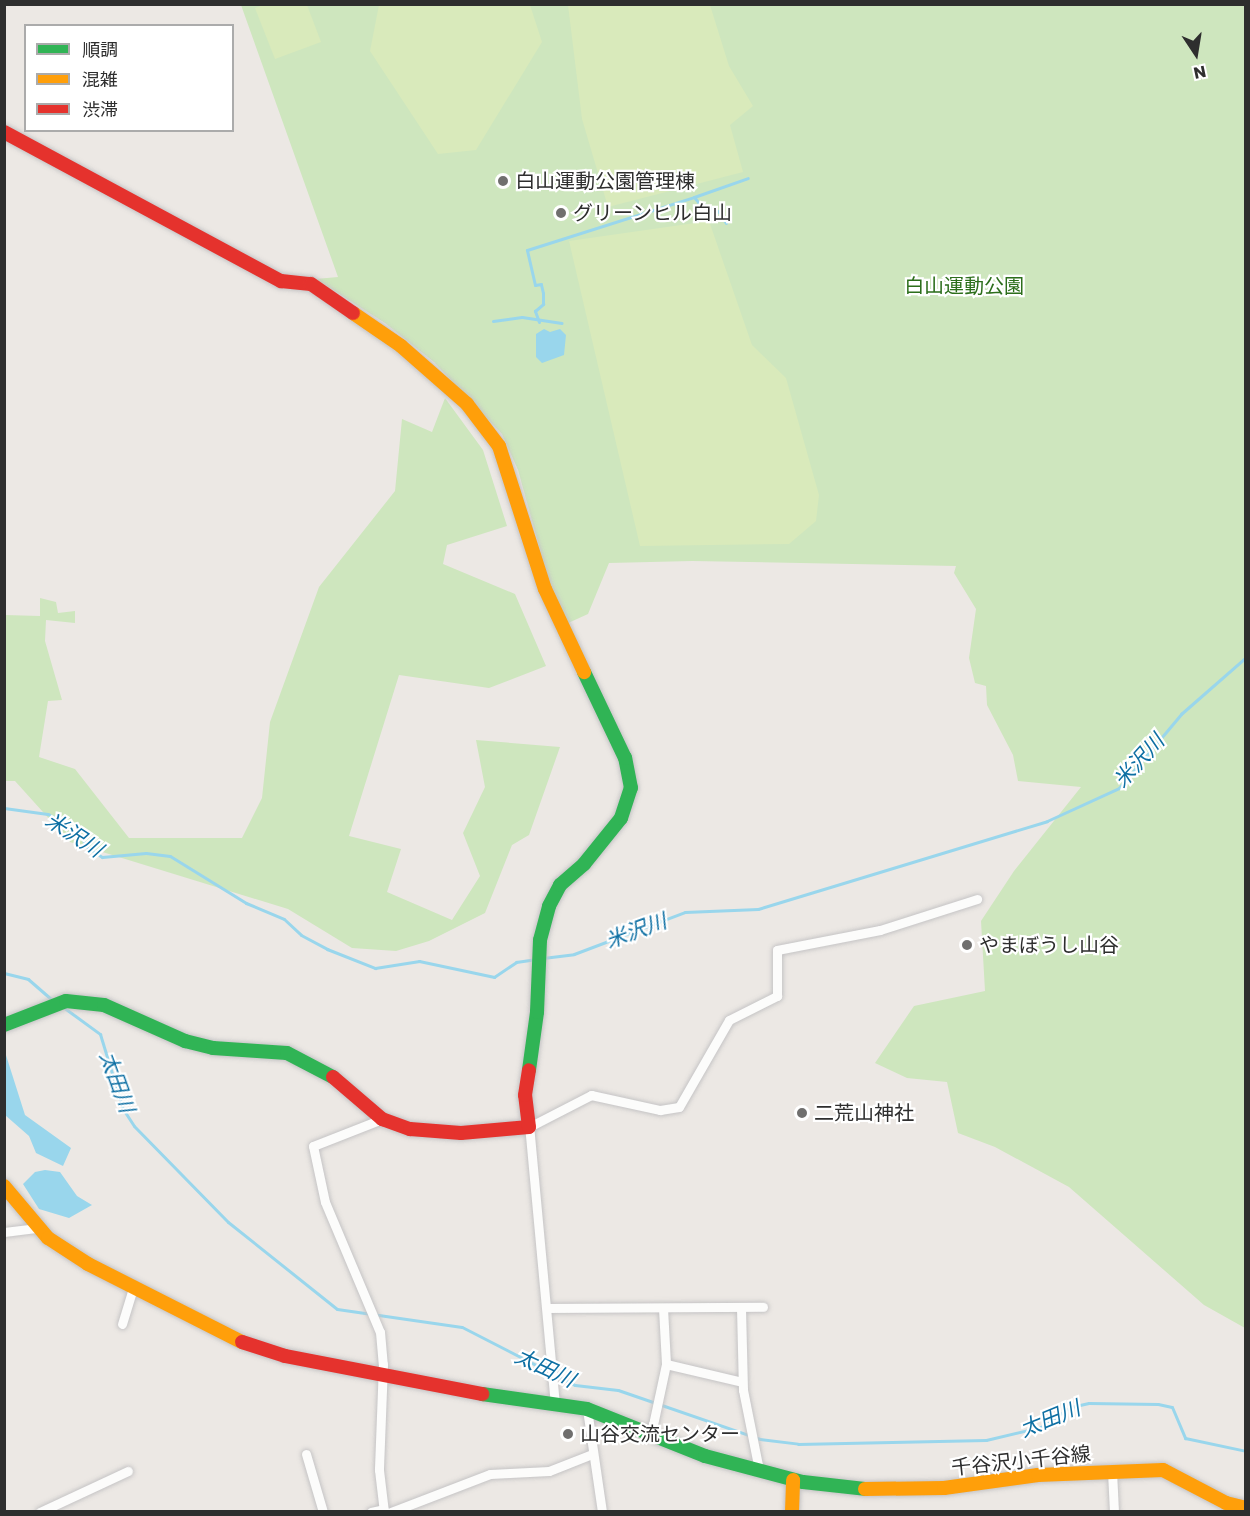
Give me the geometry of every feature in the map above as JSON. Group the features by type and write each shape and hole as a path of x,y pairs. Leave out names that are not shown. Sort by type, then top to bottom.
{"street":[{"path":"4,132 281,281 311,284 401,346 467,404 499,446 545,589 626,758 631,788 621,818 584,864 560,885 549,906 540,940 537,1012 525,1095 548,1308 555,1405"},
{"path":"4,1025 66,1001 104,1005 184,1041 213,1048 287,1053 333,1077 382,1119 410,1129 461,1133 529,1127 591,1095 660,1110 680,1107 729,1020 777,996 777,950 880,930 977,899"},
{"path":"382,1119 313,1146 325,1202 380,1332 383,1364 380,1374 379,1470 386,1511"},
{"name":"千谷沢小千谷線","path":"4,1186 38,1228 88,1264 236,1340 285,1356 587,1409 705,1456 793,1480 866,1489 944,1488 1005,1478 1163,1470 1226,1503 1245,1508"},
{"path":"4,1232 38,1228"},
{"path":"122,1324 133,1287"},
{"path":"548,1308 763,1307"},
{"path":"651,1434 666,1364 663,1308"},
{"path":"741,1308 742,1382 759,1470"},
{"path":"666,1364 742,1382"},
{"path":"587,1409 602,1512"},
{"path":"306,1454 323,1512"},
{"path":"371,1512 386,1511 490,1474 549,1471 592,1454"},
{"path":"40,1512 128,1471"},
{"path":"1112,1471 1114,1512"},
{"path":"792,1512 793,1480"}],"green space":[{"name":"白山運動公園","path":"241,5 1245,5 1245,1328 1204,1305 1069,1187 995,1147 958,1133 947,1082 907,1078 875,1063 914,1006 985,991 981,921 1014,871 1081,787 1018,781 1013,755 987,705 986,686 975,683 969,658 976,609 954,573 956,566 692,561 609,563 588,614 566,624 551,589 518,470 502,434 434,362 385,323 316,279 338,277"},
{"path":"263,5 307,5 321,42 275,59 255,8"},
{"path":"379,5 530,5 542,42 476,150 438,154 370,51"},
{"path":"568,5 710,5 729,66 753,106 730,125 743,172 608,207 582,119"},
{"path":"709,221 752,345 786,378 819,495 816,521 789,544 640,546 569,241"},
{"path":"445,398 483,450 507,526 447,545 443,564 515,594 546,666 489,688 399,675 349,836 401,849 387,892 452,920 480,876 463,833 485,787 476,740 560,747 529,835 512,845 485,913 429,941 396,951 352,948 288,909 70,842 15,781 5,781 5,615 40,616 40,598 56,602 58,613 75,611 75,623 46,620 45,641 62,700 48,701 39,757 75,769 129,838 242,838 262,798 270,722 319,587 395,491 402,419 432,432"}],"water":[{"path":"544,329 550,332 560,329 566,335 564,355 542,363 536,357 536,334"},
{"path":"5,1052 25,1115 71,1148 63,1166 36,1153 29,1136 5,1115"},
{"path":"45,1170 60,1172 77,1196 92,1205 69,1218 39,1209 23,1184 35,1172"}],"waterway":[{"path":"694,197 748,178"},
{"path":"539,322 535,311 543,304 543,293 541,284 535,285 527,250 694,197 698,202 719,212 726,223"},
{"path":"493,321 522,317 562,323"},
{"name":"米沢川","path":"543,958 574,954 685,912 758,909 1047,821 1119,788 1181,714 1246,657"},
{"name":"米沢川","path":"4,808 48,814 78,832 87,847 102,857 146,853 170,856 246,903 284,919 301,935 327,949 375,968 419,961 494,977 516,962 537,959"},
{"name":"太田川","path":"4,973 28,979 52,1000"},
{"name":"太田川","path":"63,1007 100,1034 123,1109 134,1126 228,1222 337,1309 462,1327 575,1385 618,1390 760,1439 798,1444 986,1440 1041,1427 1071,1407 1089,1403 1158,1404 1172,1407 1185,1438 1246,1451"}],"traffic: fast":[{"path":"529,1070 537,1012 540,940 549,906 560,885 584,864 621,818 631,788 625,758 584,672"},
{"path":"4,1025 66,1001 104,1005 185,1041 213,1048 287,1053 333,1077"},
{"path":"482,1394 587,1409 705,1456 803,1482 865,1489"}],"traffic: slow":[{"path":"353,313 401,346 467,404 499,446 545,589 584,672"},
{"path":"4,1186 48,1238 88,1264 242,1342"},
{"path":"865,1489 944,1488 1038,1475 1163,1470 1226,1503 1246,1508"},
{"path":"792,1512 793,1480"}],"traffic: jam":[{"path":"4,132 281,281 311,284 353,313"},
{"path":"333,1077 382,1119 410,1129 461,1133 529,1127 525,1095 529,1070"},
{"path":"242,1342 285,1356 482,1394"}],"place":[{"name":"白山運動公園管理棟","path":"503,181"},
{"name":"グリーンヒル白山","path":"561,213"},
{"name":"やまぼうし山谷","path":"967,945"},
{"name":"二荒山神社","path":"802,1113"},
{"name":"山谷交流センター","path":"568,1434"}]}
